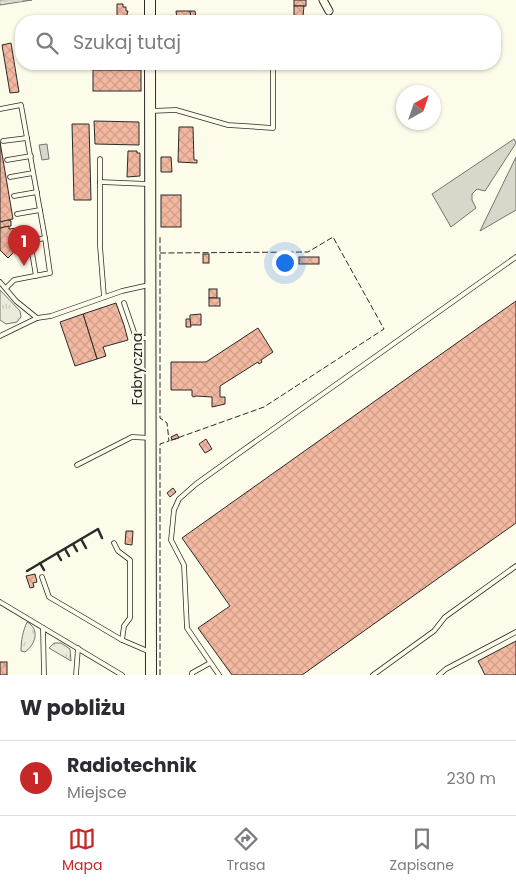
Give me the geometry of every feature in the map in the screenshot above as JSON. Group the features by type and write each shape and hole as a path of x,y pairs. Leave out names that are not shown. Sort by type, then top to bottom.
{"main road":[{"path":"150,0 150,15"},
{"name":"Fabryczna","path":"150,70 150,675"}],"street":[{"path":"323,0 329,11"}],"lane":[{"path":"150,111 176,110 228,125 273,128 272,70"},
{"path":"0,109 22,105 50,273 14,280 6,288"},
{"path":"3,142 27,138"},
{"path":"7,160 31,156"},
{"path":"100,159 100,246 104,297"},
{"path":"10,178 34,173"},
{"path":"100,182 151,184"},
{"path":"14,196 37,192"},
{"path":"17,214 40,210"},
{"path":"36,276 30,241 45,238"},
{"path":"219,675 187,628 184,565 171,540 174,510 179,499 204,478 516,257"},
{"path":"0,282 16,301 37,318"},
{"path":"1,334 37,318 51,316 104,297 151,284"},
{"path":"124,303 136,338 151,338"},
{"path":"77,465 132,437 150,438"},
{"path":"114,543 118,551 130,560 130,618 124,626 122,640"},
{"path":"372,675 434,631 445,618 516,566"},
{"path":"42,577 49,597 122,640 151,653"},
{"path":"0,602 122,675"},
{"path":"44,628 44,675"},
{"path":"439,675 446,669 516,632"},
{"path":"76,675 78,648"},
{"path":"192,675 192,673 210,663"}],"green space":[{"path":"0,0 32,0 0,5"},
{"path":"0,290 20,311 21,317 17,322 6,324 0,320"},
{"path":"27,622 34,629 35,637 32,645 25,652 21,651 21,647 22,636"},
{"path":"54,643 61,643 70,649 71,661 49,648"}],"shaded area":[{"path":"514,139 516,143 485,191 477,189 472,194 472,200 476,208 451,227 432,194"},
{"path":"47,144 49,159 42,160 39,145"},
{"path":"516,157 516,210 480,231"}],"building":[{"path":"294,0 306,0 306,6 294,6"},
{"path":"117,4 123,4 123,7 126,7 126,11 128,11 127,15 117,15"},
{"path":"294,6 304,6 303,15 294,15"},
{"path":"176,11 190,11 191,15 176,15"},
{"path":"190,11 195,11 196,15 191,15"},
{"path":"11,43 19,92 10,93 2,45"},
{"path":"93,70 141,70 141,91 93,91"},
{"path":"94,121 139,122 139,145 95,144"},
{"path":"72,124 89,124 91,200 74,200"},
{"path":"179,127 193,127 194,160 197,160 197,163 178,162"},
{"path":"0,142 13,219 0,222"},
{"path":"128,151 140,153 140,176 127,177"},
{"path":"161,157 171,157 172,172 161,172"},
{"path":"161,195 181,195 181,227 161,227"},
{"path":"11,221 11,226 0,228 0,222"},
{"path":"9,226 9,229 18,228 28,238 24,243 21,240 12,245 16,250 8,258 0,250 0,228"},
{"path":"203,254 209,254 209,263 203,263"},
{"path":"299,257 319,257 319,264 299,264"},
{"path":"209,289 217,289 217,298 209,298"},
{"path":"209,298 220,298 220,306 209,306"},
{"path":"516,301 516,523 302,675 232,675 198,628 230,606 182,538"},
{"path":"116,303 128,340 103,347 106,356 97,359 83,314"},
{"path":"83,314 97,359 75,366 60,322"},
{"path":"201,314 201,325 190,325 190,315"},
{"path":"186,319 190,319 191,327 186,327"},
{"path":"258,328 273,352 261,360 262,362 259,364 258,362 220,386 220,397 225,397 225,404 212,407 212,397 194,397 192,396 192,390 171,390 171,362 206,362"},
{"path":"177,434 179,438 172,440 171,437"},
{"path":"206,439 212,449 205,453 199,444"},
{"path":"173,488 176,492 170,497 167,493"},
{"path":"126,531 133,531 132,545 125,544"},
{"path":"35,574 37,582 33,583 34,587 30,588 26,576"},
{"path":"516,641 516,675 485,675 478,661"},
{"path":"0,662 7,662 7,675 0,675"}],"waterway":[{"path":"0,2 22,0"}],"fence":[{"path":"160,237 160,418 167,423 169,441 160,444 160,675"},
{"path":"160,253 308,252 333,237 384,329 264,407 169,441"}],"wall":[{"path":"27,571 98,529 102,538"},
{"path":"81,539 86,548"},
{"path":"73,544 77,551"},
{"path":"65,549 69,556"},
{"path":"57,553 61,560"},
{"path":"40,563 44,570"}],"place":[{"name":"Radiotechnik","path":"24,266"}]}
